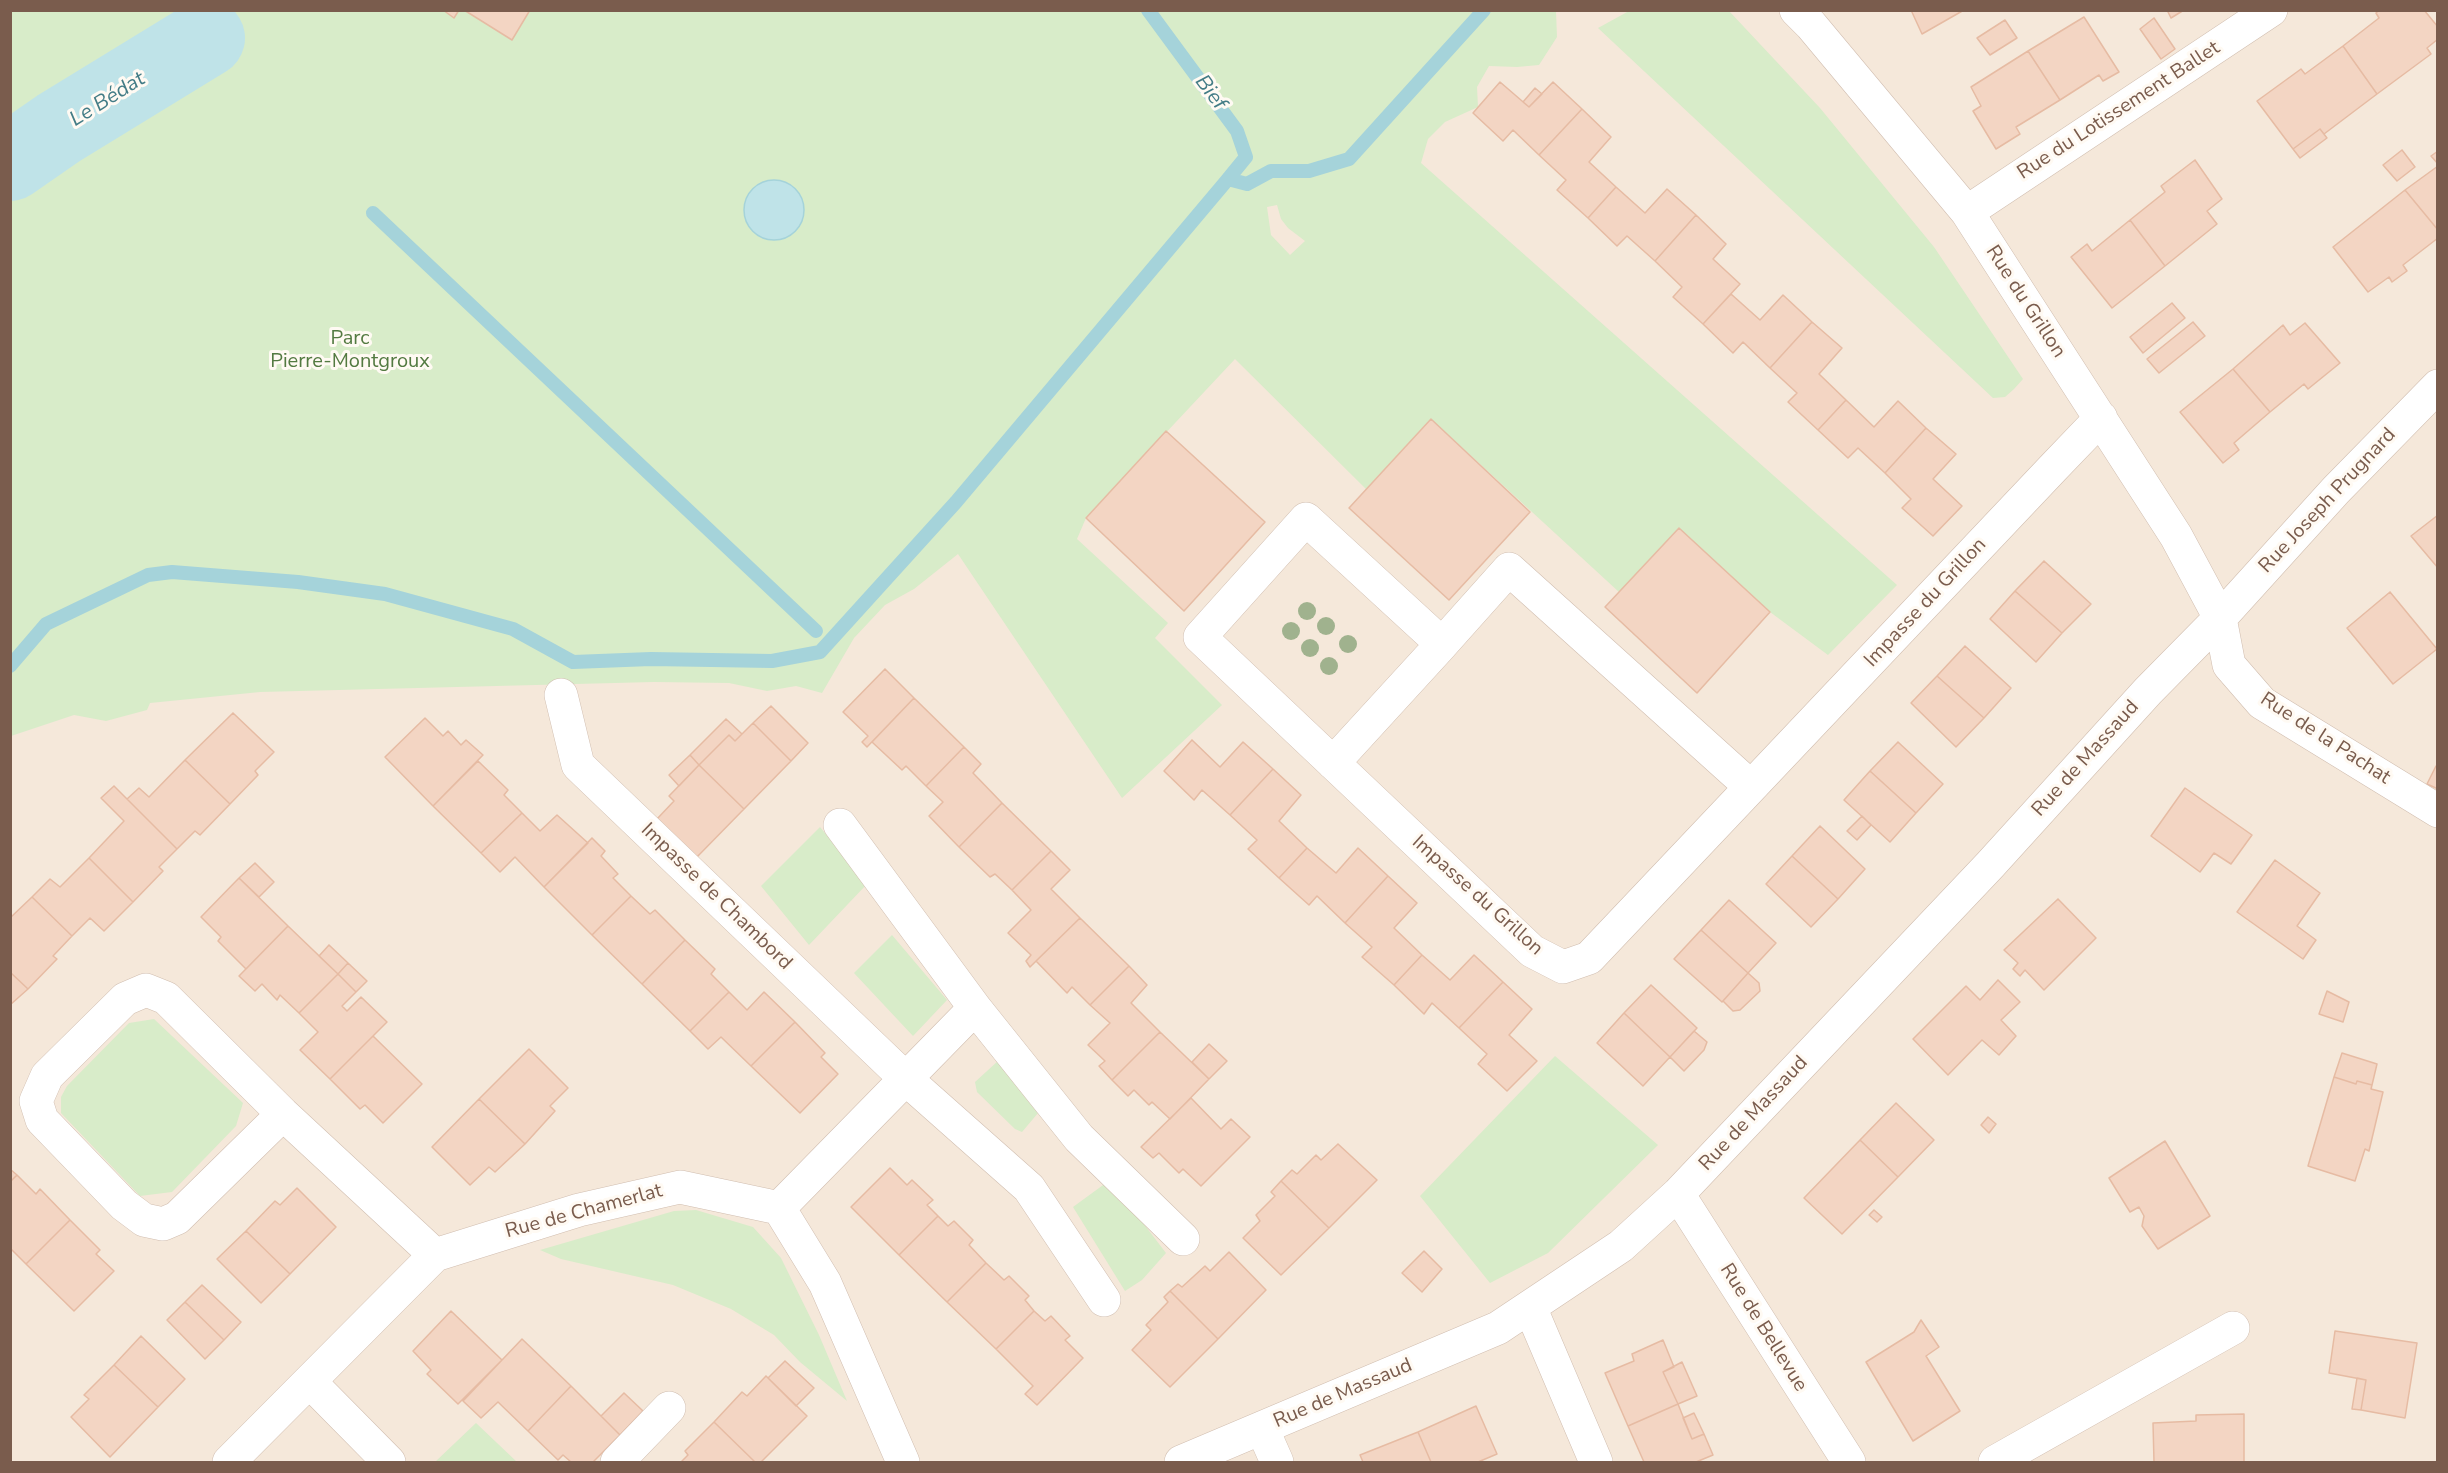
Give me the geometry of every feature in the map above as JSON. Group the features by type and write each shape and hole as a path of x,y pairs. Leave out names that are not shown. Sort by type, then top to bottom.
{"street":[{"name":"Rue du Grillon","path":"1796,10 1811,25 1966,212 2176,536 2220,618"},
{"name":"Rue du Lotissement Ballet","path":"1966,212 2271,10"},
{"name":"Rue Joseph Prugnard","path":"2220,618 2336,490 2438,386"},
{"name":"Impasse du Grillon","path":"1442,644 1306,519 1200,637 1532,951 1563,967 1589,958 2101,418"},
{"path":"1333,763 1509,569 1751,787"},
{"name":"Rue de la Pachat","path":"2220,618 2229,665 2262,703 2438,811"},
{"name":"Rue de Massaud","path":"1181,1462 1498,1328 1621,1246 1678,1194 1990,865 2148,691 2220,618"},
{"name":"Impasse de Chambord","path":"561,695 578,765 906,1079 1029,1188 1104,1300"},
{"path":"840,825 975,1008 1079,1137 1183,1239"},
{"path":"283,1114 177,1218 163,1224 144,1220 124,1205 42,1120 36,1101 47,1076 125,999 146,990 166,998 283,1114 435,1255"},
{"path":"903,1462 825,1283 780,1208 975,1008"},
{"name":"Rue de Chamerlat","path":"229,1462 435,1255 579,1210 680,1187 780,1208"},
{"name":"Rue de Bellevue","path":"1678,1194 1849,1462"},
{"path":"1530,1307 1596,1462"},
{"path":"1995,1462 2233,1328"},
{"path":"310,1382 389,1462"},
{"path":"617,1462 669,1408"},
{"path":"1262,1428 1277,1462"}],"shaded area":[{"path":"11,11 2437,11 2437,1462 11,1462"}],"green space":[{"name":"Parc Pierre-Montgroux","path":"10,11 1556,11 1557,37 1539,65 1489,66 1477,87 1478,107 1445,122 1428,139 1421,163 1897,585 1828,655 1770,612 1679,528 1619,592 1431,419 1366,489 1235,359 1086,518 1077,539 1168,623 1155,638 1222,705 1122,798 958,554 914,589 885,605 854,638 822,693 796,686 767,691 729,683 654,682 260,692 150,703 147,710 106,721 74,715 11,736","holes":["1277,205 1281,219 1288,228 1305,241 1290,255 1271,235 1267,207"]},
{"path":"1629,11 1729,11 1820,108 1934,247 2023,379 2014,389 2005,397 1993,398 1598,28"},
{"path":"820,827 867,884 809,945 761,886"},
{"path":"892,935 947,1000 913,1036 854,973"},
{"path":"154,1019 243,1103 236,1126 172,1192 140,1196 61,1113 61,1097 67,1086 129,1023"},
{"path":"1555,1056 1658,1145 1548,1253 1490,1283 1420,1196"},
{"path":"998,1061 1038,1113 1022,1132 1015,1129 977,1092 975,1082"},
{"path":"1110,1180 1166,1253 1142,1280 1125,1291 1073,1207"},
{"path":"696,1210 753,1227 781,1258 819,1335 847,1401 800,1362 774,1335 731,1309 673,1285 561,1259 540,1250 674,1211"},
{"path":"476,1423 517,1462 435,1462"}],"water":[{"path":"774,180 791,185 799,193 804,210 799,227 791,235 774,240 757,235 749,227 744,210 749,193 757,185"}],"building":[{"path":"443,10 459,10 454,18"},
{"path":"464,10 530,10 512,40"},
{"path":"1911,10 1964,10 1922,34"},
{"path":"2167,10 2184,10 2171,18"},
{"path":"2379,10 2424,10 2438,27 2438,39 2427,48 2431,54 2377,94 2343,46 2379,18 2376,13"},
{"path":"2084,17 2119,72 2103,81 2099,75 2060,100 2028,51"},
{"path":"2154,18 2175,49 2161,59 2140,29"},
{"path":"2005,20 2017,38 1990,55 1977,38"},
{"path":"2343,46 2377,94 2324,134 2320,129 2293,149 2257,101 2301,69 2305,74"},
{"path":"2028,51 2060,100 2016,127 2020,134 1996,149 1973,111 1981,106 1971,87"},
{"path":"1500,82 1529,107 1553,82 1582,109 1539,155 1513,130 1503,141 1473,113"},
{"path":"1535,88 1542,94 1529,107 1523,102"},
{"path":"1582,109 1611,137 1589,162 1616,187 1588,218 1557,190 1566,180 1539,155"},
{"path":"2320,129 2327,138 2300,158 2293,149"},
{"path":"2402,150 2415,167 2397,181 2383,165"},
{"path":"2438,151 2438,164 2431,156"},
{"path":"2195,160 2222,199 2207,211 2217,224 2165,266 2130,220 2165,192 2161,186"},
{"path":"2438,166 2438,230 2405,190"},
{"path":"1616,187 1645,213 1667,189 1696,215 1655,261 1627,236 1617,246 1588,218"},
{"path":"2405,190 2438,230 2438,238 2403,265 2407,271 2392,282 2389,277 2368,292 2333,247"},
{"path":"1696,215 1726,244 1713,259 1740,284 1703,324 1673,297 1682,287 1655,261"},
{"path":"2130,220 2165,266 2112,308 2071,257 2087,244 2092,251"},
{"path":"1731,294 1760,320 1783,295 1812,322 1770,368 1743,342 1733,353 1703,324"},
{"path":"2172,303 2185,318 2143,353 2130,337"},
{"path":"1812,322 1842,348 1819,374 1846,400 1818,430 1788,402 1797,393 1770,368"},
{"path":"2193,322 2205,336 2159,373 2147,359"},
{"path":"2305,323 2340,363 2308,389 2304,384 2270,412 2233,369 2283,325 2290,335"},
{"path":"2233,369 2270,412 2234,443 2239,450 2223,463 2180,412"},
{"path":"1846,400 1874,427 1898,401 1926,428 1885,473 1858,448 1848,458 1818,430"},
{"path":"1431,419 1530,512 1449,600 1349,508"},
{"path":"1926,428 1956,454 1933,479 1962,506 1933,536 1902,508 1911,499 1885,473"},
{"path":"1166,431 1265,522 1184,611 1086,518"},
{"path":"2438,515 2438,568 2411,536"},
{"path":"1679,528 1770,612 1697,693 1605,607"},
{"path":"2044,561 2091,604 2062,633 2015,591"},
{"path":"2015,591 2062,633 2036,662 1990,619"},
{"path":"2390,592 2437,649 2393,684 2347,628"},
{"path":"1965,646 2011,688 1984,718 1937,676"},
{"path":"885,669 914,698 867,747 862,742 868,736 843,712"},
{"path":"1937,676 1984,718 1956,747 1911,703"},
{"path":"914,698 964,747 926,786 906,766 902,770 872,742"},
{"path":"771,706 808,743 791,761 753,723"},
{"path":"233,713 274,752 255,771 258,775 230,804 185,760"},
{"path":"425,718 443,736 448,731 461,745 466,740 483,755 433,806 385,757"},
{"path":"726,719 742,734 735,741 729,735 699,765 690,755"},
{"path":"753,723 791,761 744,809 699,765 729,735 735,741"},
{"path":"1192,740 1220,767 1243,742 1273,769 1230,815 1202,790 1194,800 1164,771"},
{"path":"1898,742 1943,784 1916,813 1870,771"},
{"path":"964,747 981,764 973,773 1002,803 959,847 929,816 943,802 926,786"},
{"path":"690,755 699,765 679,786 669,775"},
{"path":"185,760 230,804 200,835 195,831 177,849 127,799 139,788 149,797"},
{"path":"478,761 508,790 504,795 522,813 481,853 433,806"},
{"path":"699,765 744,809 695,859 656,820 674,801 669,796"},
{"path":"2436,766 2438,767 2438,789 2427,784"},
{"path":"1273,769 1301,795 1279,821 1307,848 1279,878 1248,849 1257,840 1230,815"},
{"path":"1870,771 1916,813 1890,842 1844,800"},
{"path":"114,786 177,849 159,867 163,871 133,902 89,858 124,821 101,798"},
{"path":"2185,788 2252,835 2231,864 2214,853 2200,872 2151,836"},
{"path":"1002,803 1051,851 1012,890 995,874 990,877 959,847"},
{"path":"522,813 540,831 557,815 588,843 544,887 515,857 500,872 481,853"},
{"path":"1862,816 1871,825 1857,840 1847,831"},
{"path":"1820,826 1865,869 1838,899 1792,856"},
{"path":"592,838 605,851 601,856 618,874 613,878 631,896 592,935 544,887"},
{"path":"1307,848 1336,873 1358,848 1388,876 1345,923 1317,896 1309,905 1279,878"},
{"path":"1051,851 1070,870 1051,889 1080,918 1030,967 1026,961 1031,955 1008,933 1031,910 1012,890"},
{"path":"1792,856 1838,899 1811,927 1766,884"},
{"path":"89,858 133,902 104,931 90,918 72,936 32,897 50,879 60,887"},
{"path":"2275,860 2320,893 2297,926 2316,940 2303,959 2237,912"},
{"path":"255,863 274,882 259,897 239,878"},
{"path":"1388,876 1417,903 1394,928 1422,955 1394,985 1362,957 1372,947 1345,923"},
{"path":"239,878 288,926 246,969 218,941 221,937 201,917"},
{"path":"631,896 650,914 655,910 685,940 642,984 592,935"},
{"path":"32,897 72,936 53,956 57,959 28,989 10,972 10,918"},
{"path":"2058,899 2096,938 2044,990 2025,970 2020,976 2013,969 2018,963 2004,950"},
{"path":"1729,900 1776,943 1748,973 1701,930"},
{"path":"1080,918 1129,966 1090,1005 1072,987 1067,993 1036,961"},
{"path":"288,926 338,974 299,1013 280,995 277,1000 262,984 255,991 239,976"},
{"path":"1701,930 1748,973 1722,1002 1674,959"},
{"path":"685,940 715,969 711,974 729,992 690,1031 642,984"},
{"path":"329,945 348,963 338,974 319,956"},
{"path":"1422,955 1450,980 1474,955 1503,982 1459,1028 1432,1003 1424,1014 1394,985"},
{"path":"348,963 367,981 356,992 338,974"},
{"path":"1129,966 1147,985 1131,1003 1160,1032 1112,1080 1099,1066 1105,1061 1088,1045 1110,1023 1090,1005"},
{"path":"10,972 28,989 10,1005"},
{"path":"1748,973 1759,983 1760,991 1740,1010 1733,1011 1723,1001"},
{"path":"338,974 356,992 342,1006 347,1011 361,997 387,1022 330,1079 300,1050 318,1032 299,1013"},
{"path":"1998,980 2020,1002 2001,1020 2016,1036 1999,1055 1982,1040 1948,1075 1913,1039 1966,986 1980,1000"},
{"path":"1503,982 1532,1009 1509,1035 1537,1061 1507,1091 1478,1064 1487,1054 1459,1028"},
{"path":"1651,985 1697,1028 1670,1057 1624,1013"},
{"path":"2327,991 2349,1002 2343,1022 2319,1014"},
{"path":"729,992 747,1010 764,992 795,1022 751,1066 721,1037 708,1049 690,1031"},
{"path":"1624,1013 1670,1057 1643,1086 1597,1043"},
{"path":"795,1022 825,1053 821,1057 838,1074 800,1113 751,1066"},
{"path":"1694,1031 1707,1042 1704,1050 1684,1071 1670,1057"},
{"path":"1160,1032 1209,1079 1170,1119 1152,1102 1149,1105 1134,1090 1128,1096 1112,1080"},
{"path":"373,1036 422,1084 383,1123 365,1105 360,1109 330,1079"},
{"path":"1209,1044 1227,1061 1209,1079 1192,1062"},
{"path":"529,1049 568,1088 550,1106 555,1111 525,1144 479,1099"},
{"path":"2342,1053 2377,1064 2372,1085 2357,1081 2356,1084 2334,1077"},
{"path":"2334,1077 2356,1084 2357,1081 2372,1085 2371,1089 2383,1092 2369,1151 2365,1149 2355,1181 2308,1166"},
{"path":"1191,1098 1221,1129 1231,1119 1250,1137 1201,1186 1183,1169 1179,1173 1159,1153 1153,1158 1141,1147"},
{"path":"479,1099 525,1144 495,1172 489,1167 470,1185 432,1147"},
{"path":"1896,1103 1934,1140 1898,1177 1860,1140"},
{"path":"1988,1117 1996,1124 1989,1133 1981,1125"},
{"path":"1860,1140 1898,1177 1842,1234 1804,1198"},
{"path":"2165,1141 2210,1216 2158,1249 2142,1226 2144,1216 2139,1207 2130,1212 2109,1178"},
{"path":"1338,1144 1377,1180 1329,1228 1281,1181 1292,1170 1297,1174 1316,1155 1321,1160"},
{"path":"890,1168 907,1185 912,1180 933,1200 927,1205 938,1216 899,1255 851,1207"},
{"path":"10,1169 17,1175 10,1182"},
{"path":"17,1175 36,1194 40,1189 70,1220 26,1264 10,1248 10,1182"},
{"path":"1281,1181 1329,1228 1281,1275 1243,1238 1260,1221 1256,1215 1275,1196 1271,1192"},
{"path":"297,1188 336,1227 290,1274 246,1231 275,1201 280,1205"},
{"path":"1874,1210 1882,1217 1877,1222 1869,1215"},
{"path":"938,1216 948,1226 954,1221 973,1240 969,1245 986,1263 947,1302 899,1255"},
{"path":"70,1220 100,1250 96,1254 114,1271 74,1311 26,1264"},
{"path":"246,1231 290,1274 261,1303 217,1259"},
{"path":"1424,1251 1442,1269 1422,1292 1402,1273"},
{"path":"1229,1252 1266,1290 1218,1339 1170,1291 1178,1284 1182,1287 1205,1266 1210,1271"},
{"path":"986,1263 1004,1280 1009,1276 1029,1296 1025,1300 1034,1311 996,1349 947,1302"},
{"path":"202,1285 241,1322 224,1340 185,1302"},
{"path":"1170,1291 1218,1339 1170,1387 1132,1350 1151,1330 1146,1325 1168,1302 1164,1297"},
{"path":"185,1302 224,1340 205,1359 167,1320"},
{"path":"451,1311 502,1360 458,1404 427,1374 431,1370 413,1351"},
{"path":"1034,1311 1045,1321 1051,1316 1070,1336 1065,1340 1083,1358 1037,1405 1025,1394 1033,1386 996,1349"},
{"path":"1921,1320 1939,1347 1926,1356 1960,1411 1913,1441 1866,1362 1914,1332"},
{"path":"2335,1331 2417,1343 2405,1418 2361,1410 2366,1380 2329,1373"},
{"path":"141,1336 185,1379 158,1407 114,1365"},
{"path":"522,1339 571,1386 528,1431 498,1402 481,1418 463,1401"},
{"path":"1663,1340 1674,1367 1663,1372 1678,1404 1628,1426 1605,1373 1634,1361 1632,1354"},
{"path":"785,1361 814,1388 796,1406 768,1378"},
{"path":"1682,1362 1697,1396 1678,1404 1663,1372"},
{"path":"114,1365 158,1407 110,1457 71,1417 89,1399 84,1395"},
{"path":"766,1376 807,1416 761,1462 755,1462 714,1422 742,1392 747,1396"},
{"path":"2357,1378 2366,1380 2361,1410 2352,1409"},
{"path":"571,1386 620,1435 593,1462 571,1462 563,1455 558,1460 528,1431"},
{"path":"624,1393 643,1411 620,1435 601,1416"},
{"path":"1678,1404 1692,1439 1704,1434 1713,1455 1696,1462 1644,1462 1628,1426"},
{"path":"1476,1406 1497,1454 1478,1462 1431,1462 1418,1432"},
{"path":"1694,1413 1704,1434 1692,1439 1683,1418"},
{"path":"2244,1414 2244,1462 2154,1462 2153,1423 2196,1421 2196,1415"},
{"path":"714,1422 755,1462 681,1462 688,1455 685,1451"},
{"path":"1418,1432 1431,1462 1363,1462 1360,1455"}],"waterway":[{"name":"Bief","path":"1148,10 1237,131 1246,157 1228,179"},
{"path":"10,666 46,624 148,575 172,572 298,582 385,594 513,629 573,662 651,659 772,661 820,652 956,502 1228,179 1247,184 1271,171 1309,171 1349,159 1484,10"},
{"name":"Le Bédat","path":"10,162 59,128 206,38"},
{"path":"373,213 816,631"}]}
